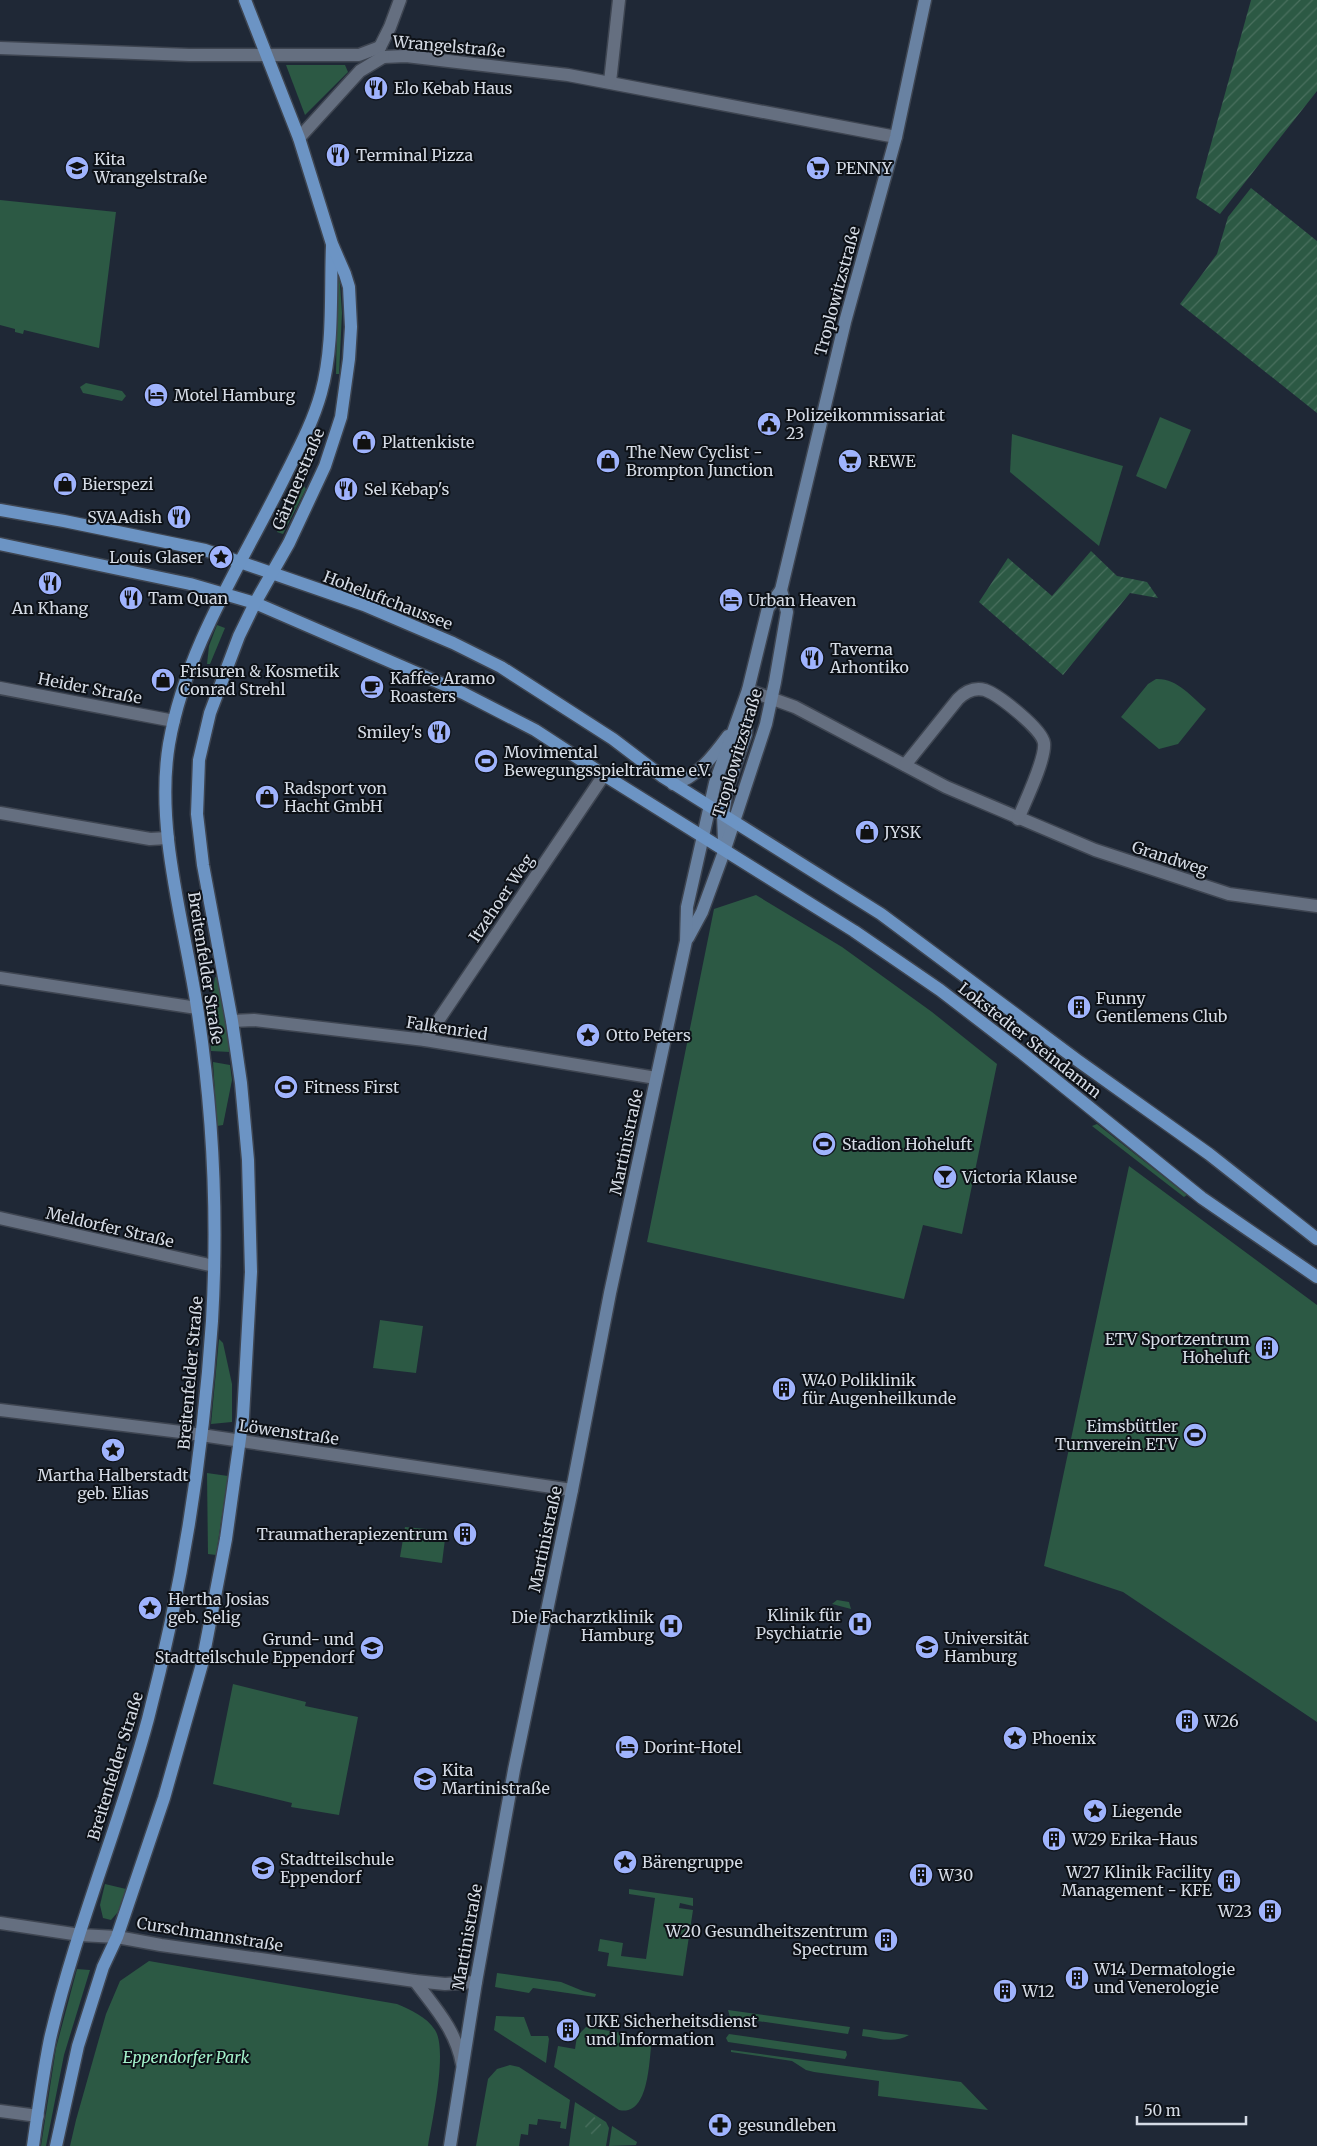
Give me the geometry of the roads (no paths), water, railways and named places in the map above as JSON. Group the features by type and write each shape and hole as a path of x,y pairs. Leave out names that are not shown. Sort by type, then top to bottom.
{"main road":[{"name":"Gärtnerstraße","path":"245,0 299,138 332,244 349,287 351,327 346,393 334,442 325,466 289,543 254,603"},
{"name":"Gärtnerstraße","path":"223,594 303,440 320,394 328,357 332,244"},
{"name":"Hoheluftchaussee","path":"0,510 64,521 204,550 364,604 453,643 501,667 612,739 673,784 728,818"},
{"path":"0,544 190,584 254,603 463,693 535,730 708,839"},
{"name":"Breitenfelder Straße","path":"33,2146 50,2040 80,1935 134,1767 172,1623 190,1529 211,1325 214,1266 212,1158 197,1008 168,838 165,812 166,768 174,721 195,657 223,594"},
{"name":"Breitenfelder Straße","path":"56,2146 78,2046 103,1967 117,1937 164,1798 202,1664 226,1539 240,1442 251,1272 248,1160 241,1083 232,1021 196,814 197,780 202,744 210,713 239,636 254,603"},
{"name":"Lokstedter Steindamm","path":"728,818 882,914 1070,1054 1209,1154 1317,1239"},
{"name":"Lokstedter Steindamm","path":"708,839 854,930 940,990 1022,1053 1202,1198 1317,1277"}],"street":[{"path":"299,138 360,71 382,52 400,0"},
{"path":"610,82 620,0"},
{"name":"Troplowitzstraße","path":"706,822 715,783 748,690 768,608 781,590 830,382 896,137 924,0"},
{"name":"Wrangelstraße","path":"0,48 190,55 359,55 382,52 568,75 896,137"},
{"name":"Troplowitzstraße","path":"728,837 728,818 760,744 772,698 787,612 781,590"},
{"name":"Heider Straße","path":"0,688 174,721"},
{"path":"725,849 728,818 727,789 746,734 748,690"},
{"name":"Grandweg","path":"748,690 795,707 946,787 1095,850 1229,894 1317,906"},
{"path":"905,765 964,692 984,690 995,696 1037,729 1042,737 1044,745 1042,759 1018,819"},
{"path":"673,784 685,779 702,766 717,751 735,726"},
{"name":"Itzehoer Weg","path":"425,1040 604,775"},
{"path":"0,813 150,839 168,838"},
{"name":"Martinistraße","path":"450,2146 476,1982 514,1770 572,1490 610,1293 686,941 687,907 708,839 706,822"},
{"name":"Martinistraße","path":"686,941 702,912 728,837"},
{"path":"0,978 197,1008"},
{"name":"Falkenried","path":"232,1021 254,1020 425,1040 656,1078"},
{"name":"Meldorfer Straße","path":"0,1218 214,1266"},
{"name":"Löwenstraße","path":"0,1410 201,1435 572,1490"},
{"name":"Curschmannstraße","path":"0,1923 80,1935 117,1937 414,1981 445,1984 476,1982"},
{"path":"414,1981 453,2032 460,2048 463,2066"},
{"path":"0,2111 38,2116"}],"place":[{"name":"Elo Kebab Haus","path":"376,88"},
{"name":"Terminal Pizza","path":"338,155"},
{"name":"Kita Wrangelstraße","path":"77,168"},
{"name":"PENNY","path":"818,168"},
{"name":"Motel Hamburg","path":"156,395"},
{"name":"Polizeikommissariat 23","path":"769,424"},
{"name":"Plattenkiste","path":"364,442"},
{"name":"The New Cyclist - Brompton Junction","path":"608,461"},
{"name":"REWE","path":"850,461"},
{"name":"Bierspezi","path":"65,484"},
{"name":"Sel Kebap's","path":"346,489"},
{"name":"SVAAdish","path":"179,517"},
{"name":"Louis Glaser","path":"221,557"},
{"name":"An Khang","path":"50,583"},
{"name":"Tam Quan","path":"131,598"},
{"name":"Urban Heaven","path":"731,600"},
{"name":"Taverna Arhontiko","path":"812,658"},
{"name":"Frisuren & Kosmetik Conrad Strehl","path":"163,680"},
{"name":"Kaffee Aramo Roasters","path":"372,687"},
{"name":"Smiley's","path":"439,732"},
{"name":"Movimental Bewegungsspielträume e.V.","path":"486,761"},
{"name":"Radsport von Hacht GmbH","path":"267,797"},
{"name":"JYSK","path":"867,832"},
{"name":"Funny Gentlemens Club","path":"1079,1007"},
{"name":"Otto Peters","path":"588,1035"},
{"name":"Fitness First","path":"286,1087"},
{"name":"Stadion Hoheluft","path":"824,1144"},
{"name":"Victoria Klause","path":"945,1177"},
{"name":"ETV Sportzentrum Hoheluft","path":"1267,1348"},
{"name":"W40 Poliklinik für Augenheilkunde","path":"784,1389"},
{"name":"Eimsbüttler Turnverein ETV","path":"1195,1435"},
{"name":"Martha Halberstadt geb. Elias","path":"113,1450"},
{"name":"Traumatherapiezentrum","path":"465,1534"},
{"name":"Hertha Josias geb. Selig","path":"150,1608"},
{"name":"Klinik für Psychiatrie","path":"860,1624"},
{"name":"Die Facharztklinik Hamburg","path":"671,1626"},
{"name":"Universität Hamburg","path":"927,1647"},
{"name":"Grund- und Stadtteilschule Eppendorf","path":"372,1648"},
{"name":"W26","path":"1187,1721"},
{"name":"Phoenix","path":"1015,1738"},
{"name":"Dorint-Hotel","path":"627,1747"},
{"name":"Kita Martinistraße","path":"425,1779"},
{"name":"Liegende","path":"1095,1811"},
{"name":"W29 Erika-Haus","path":"1054,1839"},
{"name":"Bärengruppe","path":"625,1862"},
{"name":"Stadtteilschule Eppendorf","path":"263,1868"},
{"name":"W30","path":"921,1875"},
{"name":"W27 Klinik Facility Management - KFE","path":"1229,1881"},
{"name":"W23","path":"1270,1911"},
{"name":"W20 Gesundheitszentrum Spectrum","path":"886,1940"},
{"name":"W14 Dermatologie und Venerologie","path":"1077,1978"},
{"name":"W12","path":"1005,1991"},
{"name":"UKE Sicherheitsdienst und Information","path":"568,2030"},
{"name":"gesundleben","path":"720,2125"}],"park label":[{"name":"Eppendorfer Park","path":"186,2057"}]}
